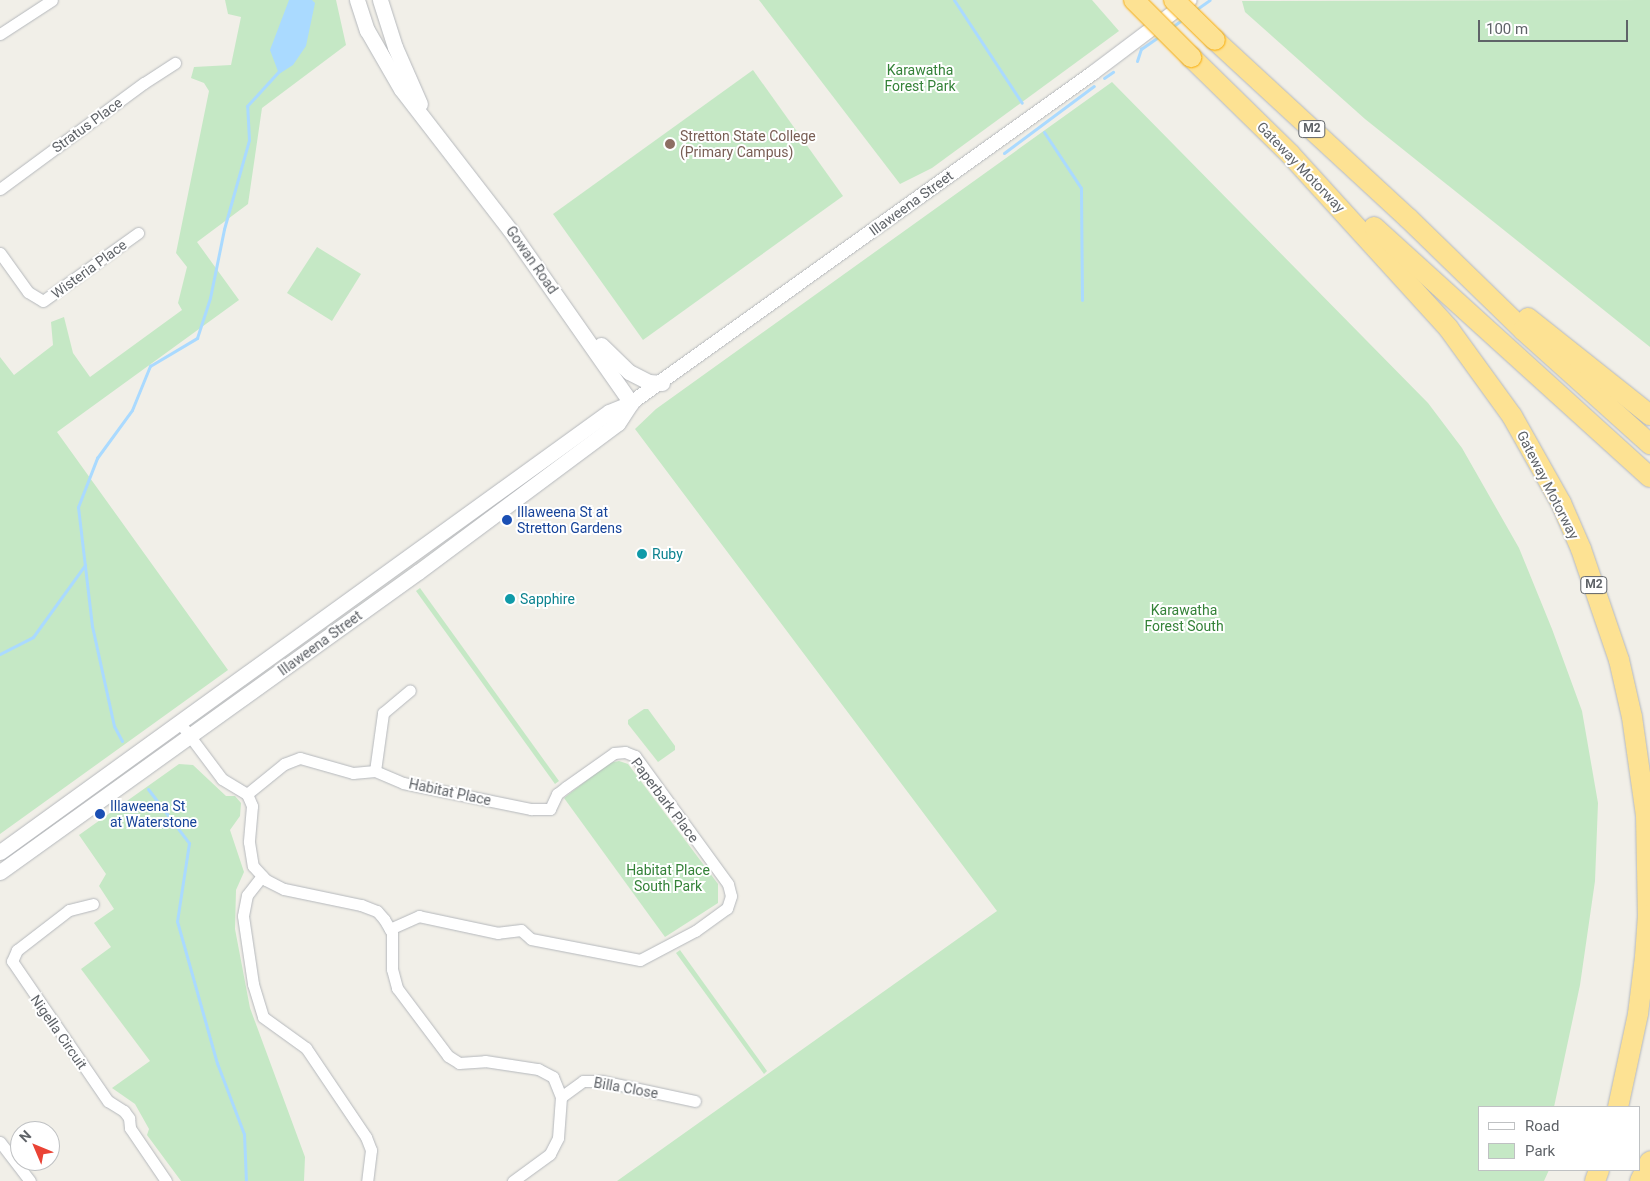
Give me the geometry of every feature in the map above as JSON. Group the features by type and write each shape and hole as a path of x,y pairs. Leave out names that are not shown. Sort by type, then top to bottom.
{"highway":[{"name":"Gateway Motorway","path":"1133,0 1290,154 1420,294 1484,375 1512,416 1561,503 1604,611 1632,717 1646,815 1648,856 1645,957 1638,1014 1618,1106"},
{"name":"M2","path":"1174,0 1408,218 1516,323 1650,444"},
{"path":"1290,154 1310,167 1650,477"},
{"path":"1408,218 1430,232 1534,322 1650,414"},
{"path":"1640,1181 1650,1161"}],"main road":[{"name":"Gowan Road","path":"357,0 366,30 402,89 429,121 571,316 631,403"},
{"name":"Gowan Road","path":"380,0 395,47 429,121"},
{"path":"571,316 621,367 644,380 662,383"},
{"name":"Illaweena Street","path":"0,852 609,412 631,403"},
{"name":"Illaweena Street","path":"0,872 418,572 618,423 631,403"},
{"path":"407,558 418,572"},
{"path":"251,672 269,680"}],"street":[{"path":"0,34 52,0"},
{"name":"Illaweena Street","path":"631,403 662,383 1190,0"},
{"name":"Stratus Place","path":"0,188 144,83 176,63"},
{"name":"Wisteria Place","path":"0,253 28,292 43,301 58,293 138,233"},
{"path":"375,771 383,713 410,690"},
{"path":"180,723 192,736 222,779 247,794 252,806 249,842 253,866 262,876 284,889 377,911 390,929 397,988 448,1056 459,1063 485,1061 538,1069 553,1077 561,1097 558,1138 550,1154 513,1181"},
{"name":"Paperbark Place","path":"390,929 419,916 498,932 521,930 531,939 640,960 695,931 727,908 731,896 728,884 635,756 625,752 614,753 557,794 550,809"},
{"name":"Habitat Place","path":"247,794 284,764 300,758 353,773 375,771 386,773 403,783 531,809 550,809"},
{"path":"262,876 248,895 243,916 253,984 264,1017 306,1048 366,1136 371,1150 367,1181"},
{"name":"Nigella Circuit","path":"92,904 69,910 17,950 12,961 108,1101 124,1110 129,1118 130,1128 166,1181"},
{"name":"Billa Close","path":"561,1097 583,1081 602,1081 695,1102"},
{"path":"0,1142 30,1181"}],"green space":[{"path":"225,0 336,0 346,45 262,108 248,204 197,242 239,300 57,432 228,670 0,834 0,357 14,375 53,345 51,322 64,317 73,353 90,377 182,310 178,303 187,267 176,253 209,91 204,83 191,78 194,67 231,65 241,17 228,14"},
{"name":"Karawatha Forest Park","path":"759,0 1092,0 1119,31 932,168 900,184"},
{"path":"1650,0 1650,347 1365,119 1245,12 1242,1"},
{"path":"753,70 843,196 643,340 553,214"},
{"name":"Karawatha Forest South","path":"1112,82 1428,403 1462,448 1519,548 1552,629 1582,711 1598,803 1595,881 1580,985 1554,1106 1478,1106 1478,1171 1549,1171 1544,1181 617,1181 997,911 635,429 656,409"},
{"path":"317,247 361,274 332,321 287,293"},
{"path":"420,588 559,781 555,784 416,591"},
{"path":"644,709 648,709 675,746 675,750 658,762 628,724 628,720"},
{"name":"Habitat Place South Park","path":"619,761 628,764 718,884 718,903 665,937 564,798 609,763"},
{"path":"179,764 193,765 226,796 235,796 241,803 240,816 230,830 244,872 236,890 235,929 250,1008 305,1157 304,1181 181,1181 147,1135 149,1129 135,1104 112,1088 150,1061 81,969 111,947 94,923 114,909 99,886 106,874 79,835"},
{"path":"680,950 767,1071 764,1074 676,953"}],"water":[{"path":"289,0 312,0 315,3 306,46 293,65 279,74 270,50"}],"waterway":[{"path":"954,0 1022,103"},
{"path":"1194,11 1210,0"},
{"path":"1172,27 1183,19"},
{"path":"1137,61 1141,49 1161,35"},
{"path":"122,741 114,726 92,626 78,507 97,458 132,410 150,366 197,338 210,298 224,229 249,140 247,106 280,70"},
{"path":"1104,78 1113,72"},
{"path":"1004,153 1094,86"},
{"path":"1044,132 1081,188 1082,300"},
{"path":"0,654 33,637 85,565"},
{"path":"148,789 189,843 177,921 217,1063 244,1134 246,1181"}],"place":[{"name":"Stretton State College (Primary Campus)","path":"670,144"},
{"name":"Illaweena St at Stretton Gardens","path":"507,520"},
{"name":"Ruby","path":"642,554"},
{"name":"Sapphire","path":"510,599"},
{"name":"Illaweena St at Waterstone","path":"100,814"}]}
